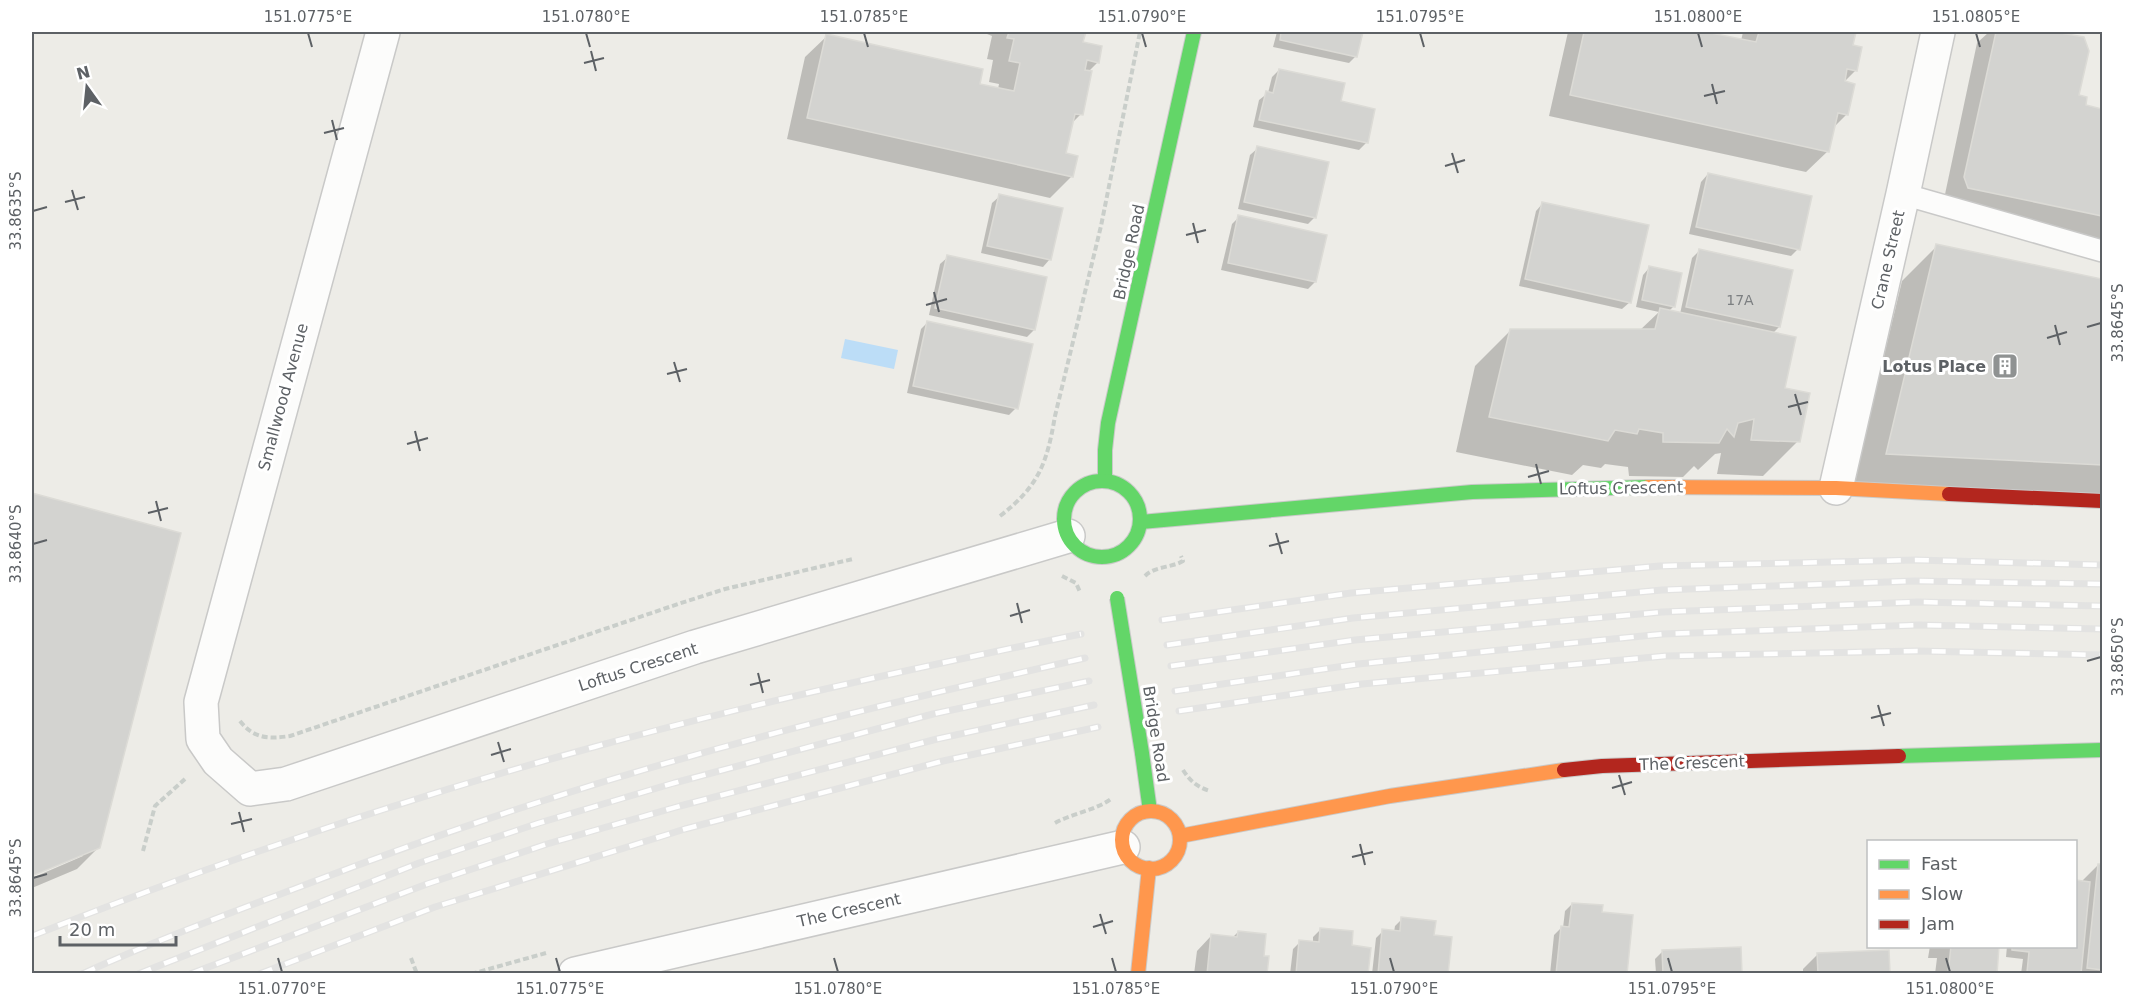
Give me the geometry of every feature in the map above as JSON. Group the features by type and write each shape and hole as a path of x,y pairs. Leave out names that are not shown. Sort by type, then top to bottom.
{"street":[{"name":"Smallwood Avenue","path":"218,761 203,739 201,702 383,32"},
{"name":"Bridge Road","path":"1105,480 1108,423 1194,32"},
{"name":"Crane Street","path":"1836,488 1938,32"},
{"path":"1105,480 1121,485 1134,497 1141,522 1131,544 1111,561 1085,554 1075,546 1064,525 1067,503 1073,493 1093,481 1105,480"},
{"name":"Loftus Crescent","path":"1141,522 1472,492 1626,487 1836,488 2103,501"},
{"name":"Loftus Crescent","path":"218,761 250,789 286,784 695,647 1068,536"},
{"name":"Bridge Road","path":"1116,592 1150,811"},
{"name":"The Crescent","path":"1180,836 1431,788 1520,774 1602,766 2103,750"},
{"path":"1150,811 1166,815 1173,821 1180,836 1172,860 1158,868 1149,868 1132,862 1123,847 1124,831 1128,823 1141,813 1150,811"},
{"name":"The Crescent","path":"575,974 1123,847"},
{"path":"1138,974 1149,868"}],"lane":[{"path":"1903,194 2103,251"}],"path":[{"path":"993,522 1017,503 1024,494 1044,467 1050,448 1055,416 1101,226 1140,32"},
{"path":"1143,581 1146,574 1153,570 1175,566 1182,561 1181,555 1172,553"},
{"path":"237,717 245,727 258,736 272,738 290,736 725,589 861,557"},
{"path":"1054,578 1062,576 1076,583 1081,594"},
{"path":"143,851 155,806 191,774 218,761"},
{"path":"1181,767 1189,780 1201,788 1214,792"},
{"path":"1066,817 1099,806 1115,796"},
{"path":"411,958 417,974"}],"water":[{"path":"845,339 898,350 894,369 841,358"}],"building":[{"path":"1009,32 1086,32 1083,42 1102,46 1099,63 1087,60 1085,70 1092,71 1083,115 1075,114 1066,153 1078,156 1073,177 807,118 826,34 983,69 980,84 1014,91 1020,63 1009,61 1014,39 1007,38"},
{"path":"1281,32 1363,32 1357,57 1280,40"},
{"path":"1584,32 1706,32 1756,42 1759,32 1856,32 1853,45 1862,47 1857,71 1847,69 1845,81 1855,84 1848,115 1838,113 1829,152 1570,95"},
{"path":"1996,32 2055,32 2084,37 2089,51 2079,95 2087,97 2086,105 2102,109 2102,216 1968,188 1964,177"},
{"path":"1279,69 1345,83 1341,101 1375,109 1368,143 1259,120 1266,91 1273,93"},
{"path":"1257,146 1329,162 1316,218 1244,202"},
{"path":"1708,173 1812,196 1800,250 1696,227"},
{"path":"999,194 1063,208 1051,260 987,246"},
{"path":"1542,202 1649,225 1631,303 1525,279"},
{"path":"1238,215 1327,235 1316,282 1228,263"},
{"name":"Lotus Place","path":"1936,244 2102,279 2102,465 1886,454"},
{"path":"1699,249 1793,270 1780,327 1686,307"},
{"path":"947,255 1047,277 1035,330 935,308"},
{"path":"1649,266 1682,273 1675,307 1642,300"},
{"path":"1660,308 1796,337 1785,388 1810,393 1800,442 1751,440 1754,419 1738,423 1734,437 1727,429 1719,443 1663,442 1663,433 1639,429 1637,434 1615,430 1608,441 1489,417 1510,329 1655,329"},
{"path":"927,321 1033,344 1018,409 913,386"},
{"path":"32,493 181,533 100,848 32,876"},
{"path":"2098,864 2102,864 2102,970 2087,968"},
{"path":"2077,880 2090,882 2081,974 2027,972 2029,952 2012,950 2012,948 2077,948"},
{"path":"1572,903 1603,905 1602,912 1633,915 1627,974 1556,974 1561,926 1569,927"},
{"path":"1401,917 1436,921 1434,935 1452,937 1448,974 1378,974 1382,929 1400,931"},
{"path":"1320,928 1353,931 1352,945 1371,948 1368,974 1296,974 1299,940 1319,942"},
{"path":"1238,931 1266,934 1264,956 1269,956 1267,974 1207,974 1211,934 1237,937"},
{"path":"1741,947 1742,974 1663,974 1662,950"},
{"path":"1951,948 1999,948 1997,974 1948,974"},
{"path":"1889,950 1890,974 1818,974 1817,953"}],"railway":[{"path":"1162,620 1351,593 1660,566 1916,560 2102,565"},
{"path":"1167,645 1353,618 1662,590 1915,581 2102,584"},
{"path":"1171,666 1355,640 1662,612 1918,602 2102,606"},
{"path":"1175,691 1358,664 1663,634 1919,625 2102,629"},
{"path":"32,936 240,858 380,810 523,767 775,701 1081,634"},
{"path":"1179,711 1362,684 1665,656 1917,651 2102,655"},
{"path":"82,974 187,930 353,867 533,804 738,743 946,690 1085,658"},
{"path":"138,974 419,863 539,823 674,783 933,714 1089,681"},
{"path":"190,974 427,884 547,844 680,806 937,739 1094,705"},
{"path":"259,974 435,907 685,829 943,761 1098,727"}],"traffic: fast":[{"path":"1105,480 1108,423 1194,32"},
{"path":"1095,481 1109,481 1123,487 1134,498 1140,512 1140,519 1137,534 1129,546 1109,557 1095,557 1081,551 1070,540 1064,526 1064,512 1070,498 1081,487 1095,481"},
{"path":"1141,522 1472,492 1648,487"},
{"path":"1117,598 1142,753"},
{"path":"1899,756 2102,750"},
{"path":"1142,753 1150,811"}],"traffic: slow":[{"path":"1648,487 1836,488 1949,494"},
{"path":"1180,836 1390,796 1564,770"},
{"path":"1151,811 1167,816 1175,824 1180,840 1175,856 1167,864 1151,869 1135,864 1127,856 1122,840 1127,824 1135,816 1151,811"},
{"path":"1138,974 1149,868"}],"traffic: jam":[{"path":"1949,494 2102,501"},
{"path":"1564,770 1602,766 1899,756"}],"place":[{"name":"Lotus Place","path":"2005,366"}]}
